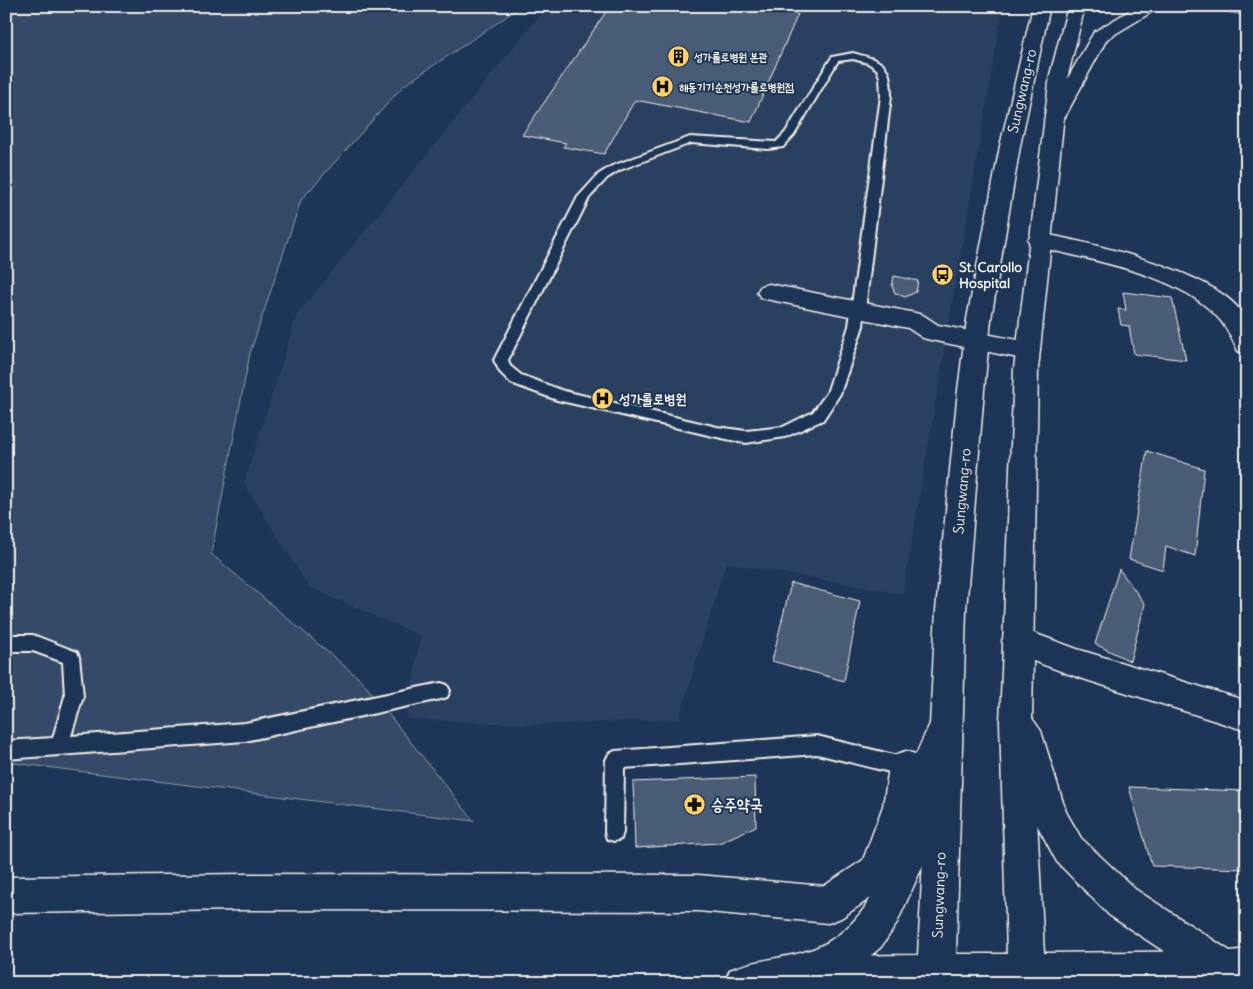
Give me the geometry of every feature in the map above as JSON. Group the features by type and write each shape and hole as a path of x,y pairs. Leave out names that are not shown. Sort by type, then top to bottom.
{"main road":[{"name":"Sungwang-ro","path":"936,978 951,610 976,341 1010,146 1042,6"},
{"path":"1026,978 1016,722 1016,641 1028,351 1059,75 1077,6"},
{"path":"1054,120 1100,36 1149,6"},
{"path":"1224,6 1247,9"},
{"path":"1039,240 1104,254 1190,286 1210,298 1228,314 1247,345"},
{"path":"767,299 858,318 915,338 931,332 1028,351"},
{"path":"1016,641 1086,666 1247,716"},
{"path":"1016,722 1029,742 1039,783 1052,821 1069,850 1122,902 1236,969"},
{"path":"6,895 245,892 698,893 828,905 877,872 900,806 916,770 946,724"},
{"path":"796,975 844,954 868,934 883,912 906,865 916,770"},
{"path":"743,983 796,975 1026,978 1236,969"}],"lane":[{"path":"843,56 854,56 874,61 886,72 886,96 858,318 833,394 818,416 785,432 752,436 717,432 562,396 516,379 505,369 501,360 584,196 603,176 616,168 690,140 768,146 779,145 789,134 828,68 835,59 843,56"},
{"path":"6,644 33,643 71,657 74,696 59,747"},
{"path":"6,750 245,732 441,691"},
{"path":"614,832 615,760 816,745 916,770"}],"shaded area":[{"path":"6,6 522,6 403,86 301,200 250,353 211,554 361,680 474,821 6,762"},
{"name":"성가롤로병원","path":"547,6 1003,6 903,594 726,563 679,719 538,725 407,719 420,636 309,587 244,483 297,315"}],"building":[{"name":"성가롤로병원 본관","path":"610,6 758,6 798,14 751,122 635,100 604,154 563,147 566,143 522,135"},
{"path":"894,276 918,281 916,292 905,297 895,293 892,286"},
{"path":"1123,292 1172,298 1186,360 1134,354 1129,326 1121,325 1118,309 1126,310"},
{"path":"1147,451 1204,469 1195,556 1166,546 1163,570 1129,559"},
{"path":"1119,569 1145,604 1130,661 1095,644"},
{"path":"791,583 860,601 844,681 772,661"},
{"name":"승주약국","path":"755,777 756,826 719,843 635,848 633,782"},
{"path":"1129,787 1247,791 1247,869 1152,866"}],"place":[{"name":"성가롤로병원 본관","path":"678,57"},
{"name":"해동기기순천성가롤로병원점","path":"663,87"},
{"name":"St. Carollo Hospital","path":"943,275"},
{"name":"성가롤로병원","path":"603,399"},
{"name":"승주약국","path":"695,804"}]}
